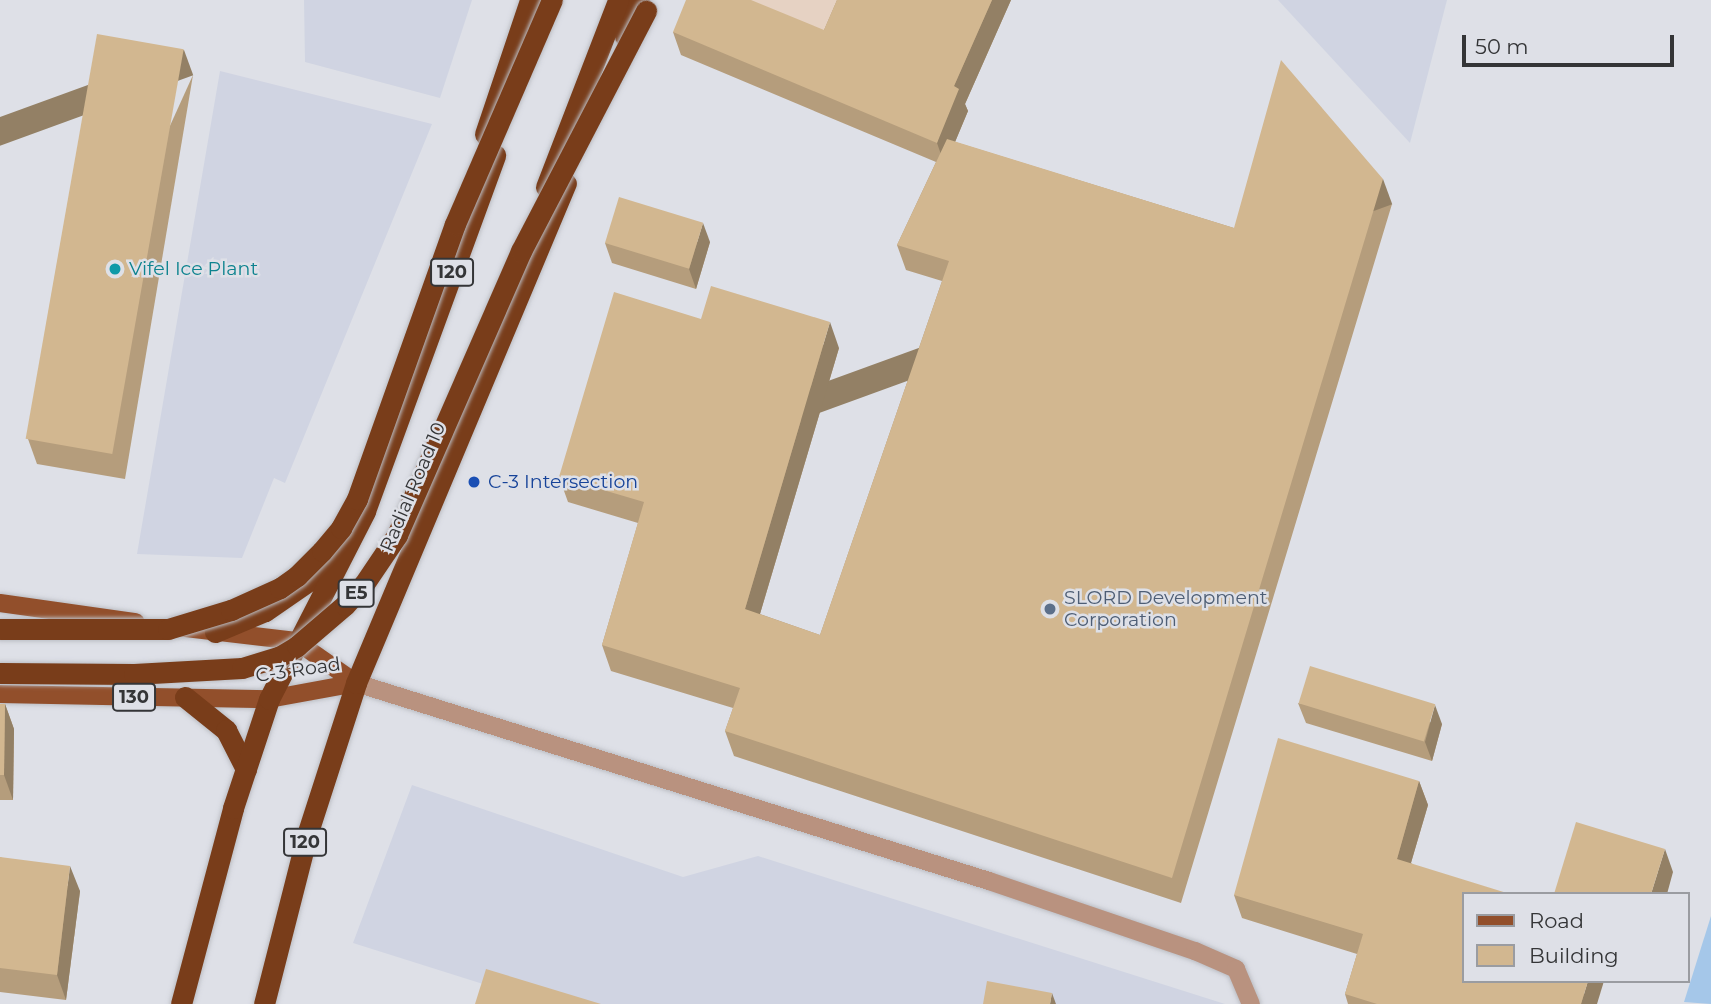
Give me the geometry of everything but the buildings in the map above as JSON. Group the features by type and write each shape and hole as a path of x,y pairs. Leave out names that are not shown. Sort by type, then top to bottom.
{"highway":[{"path":"0,629 168,629 231,610 280,588 297,576 341,528 357,499 455,223 530,0"},
{"path":"455,223 552,0"},
{"name":"Radial Road 10","path":"181,1004 246,769 269,699 296,641 365,511 552,0"},
{"path":"521,251 618,0"},
{"name":"Radial Road 10","path":"264,1004 307,835 356,682 599,105 639,0"},
{"path":"521,251 650,0"},
{"name":"E5","path":"0,673 134,674 242,668 279,657 318,630 364,584 397,535 521,251"},
{"path":"215,632 265,611 310,580 349,541"},
{"path":"185,697 226,730 242,756 246,769"}],"main road":[{"name":"C-3 Road","path":"0,603 296,641 356,682"},
{"name":"C-3 Road","path":"0,694 269,699 356,682"}],"street":[{"path":"356,682 989,881 1195,951 1236,969 1251,1004"}],"shaded area":[{"path":"304,0 472,0 440,98 305,62"},
{"path":"711,0 847,0 825,48"},
{"path":"1278,0 1447,0 1410,143"},
{"path":"220,71 432,124 285,483 274,478 242,558 137,554"},
{"path":"412,785 683,877 758,856 1225,1004 546,1004 353,943"}],"water":[{"path":"1711,916 1711,1004 1684,1002"}],"place":[{"name":"Vifel Ice Plant","path":"115,269"},
{"name":"C-3 Intersection","path":"474,482"},
{"name":"SLORD Development Corporation","path":"1050,609"}]}
